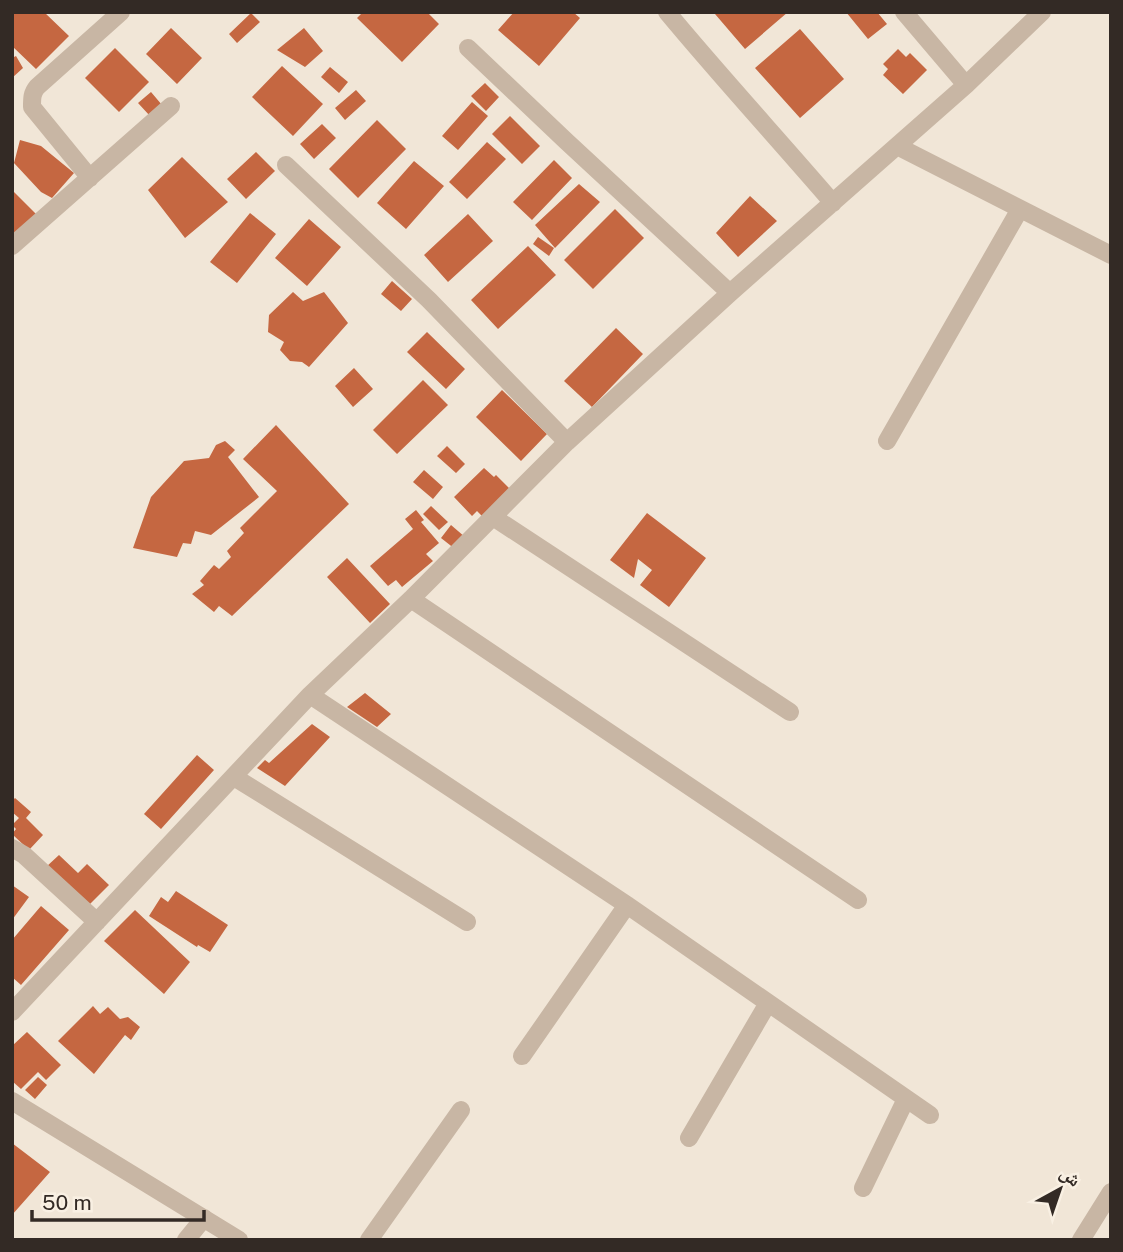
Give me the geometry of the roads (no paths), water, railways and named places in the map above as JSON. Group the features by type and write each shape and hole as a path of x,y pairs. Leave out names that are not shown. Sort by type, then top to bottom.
{"street":[{"path":"90,178 33,107 33,92 121,12"},
{"path":"667,12 832,203"},
{"path":"904,12 967,85"},
{"path":"12,1012 310,695 411,599 567,442 730,293 967,85 1042,12"},
{"path":"468,48 730,293"},
{"path":"12,246 171,106"},
{"path":"897,146 1111,255"},
{"path":"286,165 429,300 567,442"},
{"path":"887,441 1020,209"},
{"path":"493,517 790,712"},
{"path":"411,599 858,901"},
{"path":"310,695 627,905 930,1115"},
{"path":"234,777 467,922"},
{"path":"12,848 24,855 97,922"},
{"path":"523,1056 627,905"},
{"path":"690,1138 768,1003"},
{"path":"863,1188 906,1099"},
{"path":"12,1101 239,1240"},
{"path":"369,1240 461,1110"},
{"path":"1082,1240 1111,1192"},
{"path":"186,1240 204,1218"}]}
